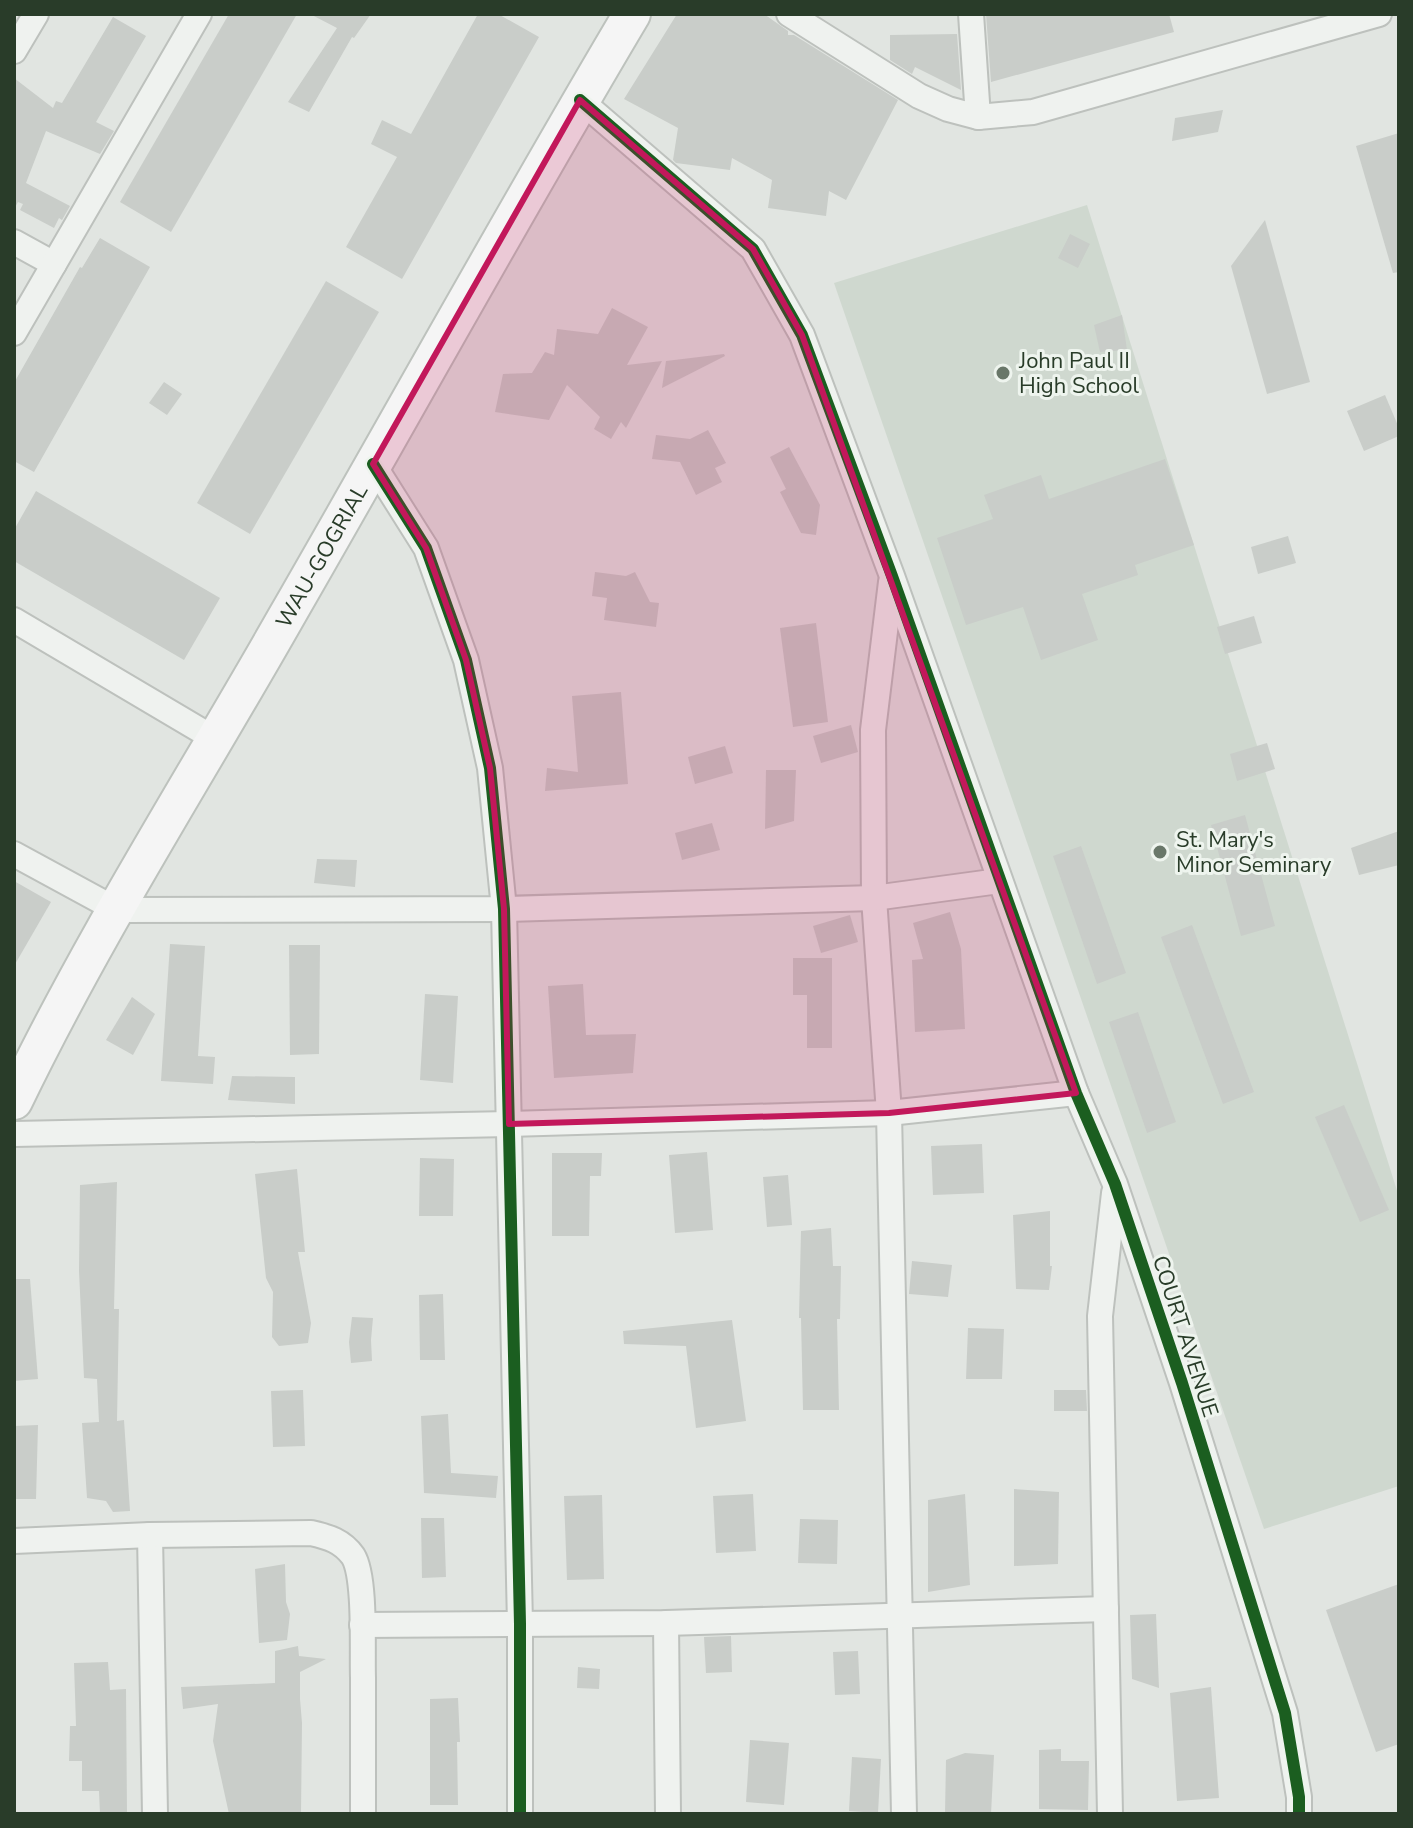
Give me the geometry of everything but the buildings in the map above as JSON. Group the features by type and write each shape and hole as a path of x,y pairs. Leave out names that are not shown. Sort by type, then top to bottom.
{"main road":[{"name":"WAU-GOGRIAL","path":"14,1101 57,1016 117,910 632,14"}],"street":[{"path":"14,51 36,14"},
{"path":"14,333 199,14"},
{"path":"789,14 919,96 948,109 978,117 1033,112 1379,14"},
{"path":"971,14 978,117"},
{"name":"COURT AVENUE","path":"580,100 753,249 802,335 892,576 1076,1093 1115,1184 1182,1383 1285,1713 1299,1808"},
{"path":"14,242 54,264"},
{"path":"373,464 426,548 466,660 490,768 504,909 520,1624 520,1814"},
{"path":"892,576 873,730 874,898 889,1113 904,1814"},
{"path":"14,620 215,739"},
{"path":"14,854 117,910 504,909 874,898 999,881"},
{"path":"14,1134 889,1113 1076,1093"},
{"path":"1110,1814 1100,1316 1115,1184"},
{"path":"14,1541 311,1533 331,1537 343,1545 354,1558 359,1573 363,1814"},
{"path":"150,1535 155,1814"},
{"path":"362,1625 666,1623 1106,1609"},
{"path":"666,1623 668,1814"}],"highlighted area":[{"path":"580,100 753,249 802,335 1076,1093 889,1113 509,1124 504,909 490,768 466,660 426,548 373,464"}],"shaded area":[{"name":"St. Mary's Minor Seminary","path":"1087,205 1399,1197 1399,1486 1264,1529 834,283"}],"cycle path":[{"path":"580,100 753,249 802,335 892,576 1076,1093 1115,1184 1182,1383 1285,1713 1299,1814"},
{"path":"373,464 426,548 466,660 490,768 504,909 520,1624 520,1814"}],"place":[{"name":"John Paul II High School","path":"1003,373"},
{"name":"St. Mary's Minor Seminary","path":"1160,852"}]}
